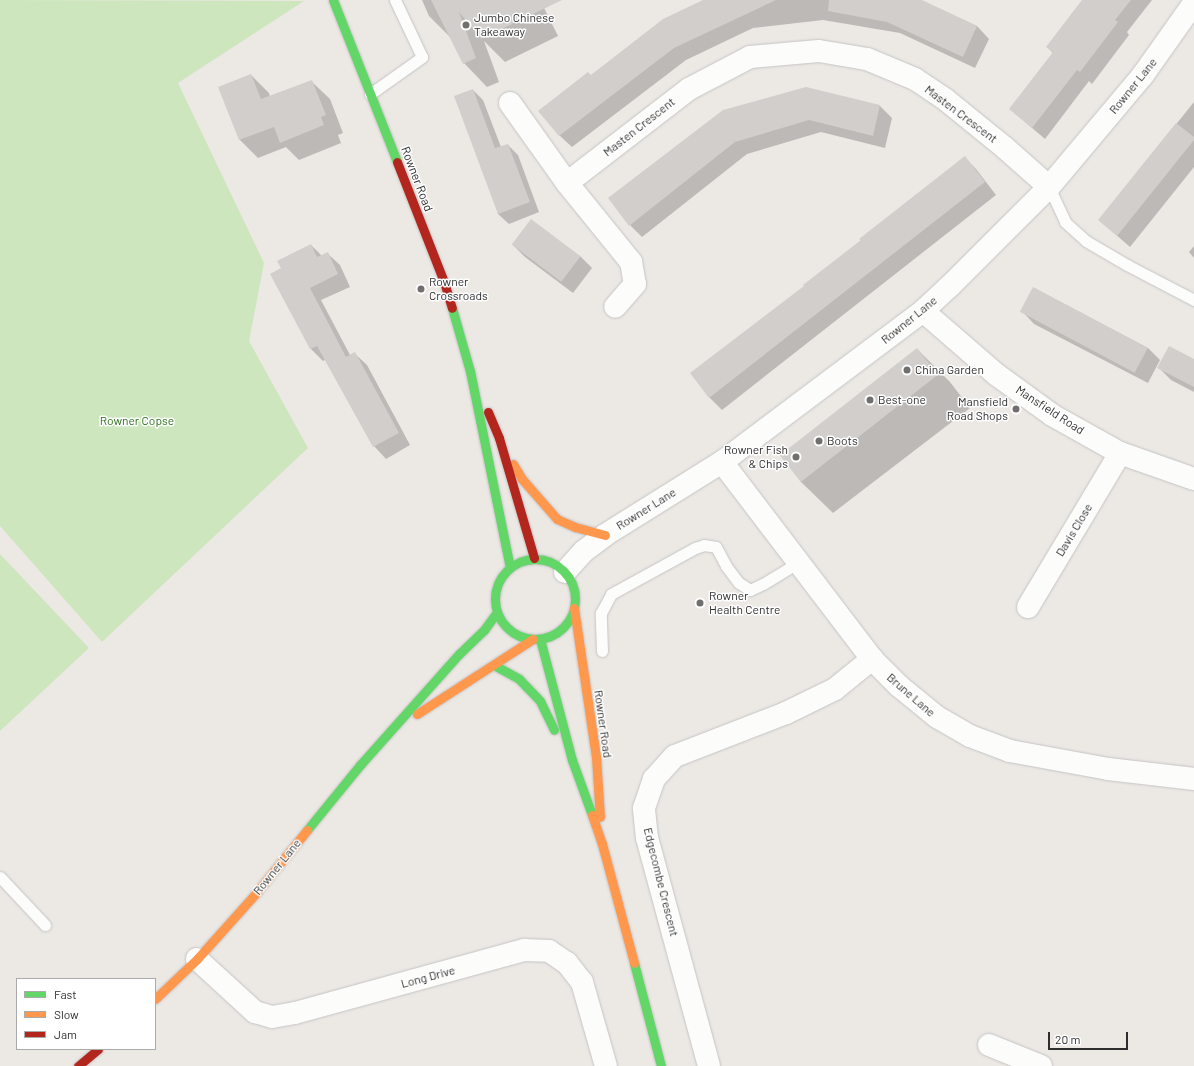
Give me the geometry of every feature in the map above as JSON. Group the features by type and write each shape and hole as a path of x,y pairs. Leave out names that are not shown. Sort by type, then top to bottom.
{"main road":[{"name":"Rowner Road","path":"333,0 444,282 470,371 510,567"},
{"name":"Rowner Road","path":"470,371 499,438 534,558"},
{"path":"499,438 522,479 557,519 575,527 605,535"},
{"path":"534,558 546,560 556,564 565,572 572,583 575,595 574,608 570,619 562,629 552,636 536,639 521,636 511,631 503,623 497,612 495,600 496,588 501,577 510,567 521,561 534,558"},
{"name":"Rowner Road","path":"574,608 596,757 602,844"},
{"name":"Rowner Lane","path":"156,998 197,959 256,893 360,765 459,654 484,630 497,612"},
{"name":"Rowner Road","path":"536,639 572,760 602,844 661,1066"},
{"name":"Rowner Lane","path":"392,730 476,674 494,665 536,639"},
{"path":"494,665 519,679 540,701 553,729 572,760"},
{"path":"78,1066 97,1050"}],"street":[{"name":"Rowner Lane","path":"565,572 584,551 605,535 722,462 923,311 1049,187 1143,75 1194,3"},
{"name":"Masten Crescent","path":"567,183 689,89 750,57 819,51 867,59 915,79 946,100 1004,146 1049,187"},
{"path":"510,103 567,183 631,262 635,284 616,308"},
{"name":"Mansfield Road","path":"923,311 997,375 1040,406 1120,453 1194,479"},
{"name":"Davis Close","path":"1028,607 1120,453"},
{"name":"Brune Lane","path":"722,462 872,659 899,686 937,717 970,736 1010,751 1108,769 1194,779"},
{"name":"Edgecombe Crescent","path":"709,1066 647,838 644,808 654,779 675,756 786,712 835,689 872,659"},
{"name":"Long Drive","path":"197,959 255,1012 272,1017 295,1013 524,950 549,951 567,963 582,982 606,1066"},
{"path":"989,1045 1041,1066"}],"lane":[{"path":"370,94 422,56 395,0"},
{"path":"1049,187 1065,222 1086,241 1127,265 1194,300"},
{"path":"602,651 601,613 610,594 695,548 704,545 716,547 726,566 739,583 750,590 763,584 799,562"},
{"path":"0,877 45,925"}],"green space":[{"name":"Rowner Copse","path":"0,0 304,1 178,83 264,263 249,341 308,448 102,642 0,526"},
{"path":"0,554 89,648 0,731"}],"building":[{"path":"431,0 562,0 481,39 459,12 476,58 463,64"},
{"path":"703,0 776,0 674,48 559,136 538,111 588,72 591,75 663,19"},
{"path":"829,0 922,0 977,26 963,57 887,22 828,11"},
{"path":"1082,0 1131,0 1115,20 1118,22 1080,72 1077,70 1032,128 1009,109 1053,52 1046,47"},
{"path":"251,74 261,99 312,80 326,115 321,117 324,125 280,143 274,127 239,140 218,87"},
{"path":"806,87 880,105 873,136 809,120 735,142 629,226 608,198 723,110"},
{"path":"473,89 495,148 508,144 530,202 498,214 454,96"},
{"path":"1176,123 1194,137 1194,140 1117,236 1098,220"},
{"path":"965,156 985,182 709,398 690,373 804,286 803,285 861,240 859,239"},
{"path":"531,219 581,256 561,282 512,245"},
{"path":"311,244 317,257 328,252 338,274 310,288 346,357 355,352 399,433 373,447 317,346 310,349 270,274 281,268 277,261"},
{"path":"1033,287 1148,348 1135,373 1020,312"},
{"path":"1169,346 1194,359 1194,387 1157,368"},
{"path":"917,348 938,375 801,482 780,455"}],"traffic: fast":[{"path":"333,0 397,162"},
{"path":"452,308 470,371 510,567"},
{"path":"535,559 550,562 563,571 572,584 575,599 572,614 563,627 550,636 535,639 520,636 507,627 498,614 495,599 498,584 507,571 520,562 535,559"},
{"path":"307,830 360,765 459,654 484,630 497,612"},
{"path":"540,639 572,760 592,815"},
{"path":"494,665 519,679 540,701 554,730"},
{"path":"634,963 661,1066"}],"traffic: slow":[{"path":"513,464 522,479 557,519 575,527 605,535"},
{"path":"574,608 596,757 600,817"},
{"path":"417,714 533,639"},
{"path":"592,815 602,844 634,963"},
{"path":"156,998 197,959 256,893 307,830"}],"traffic: jam":[{"path":"397,162 444,282 452,308"},
{"path":"488,412 499,438 534,558"},
{"path":"78,1066 97,1050"}],"place":[{"name":"Jumbo Chinese Takeaway","path":"466,25"},
{"name":"Rowner Crossroads","path":"421,289"},
{"name":"China Garden","path":"907,370"},
{"name":"Best-one","path":"870,400"},
{"name":"Mansfield Road Shops","path":"1016,409"},
{"name":"Boots","path":"819,441"},
{"name":"Rowner Fish & Chips","path":"796,457"},
{"name":"Rowner Health Centre","path":"700,603"}]}
